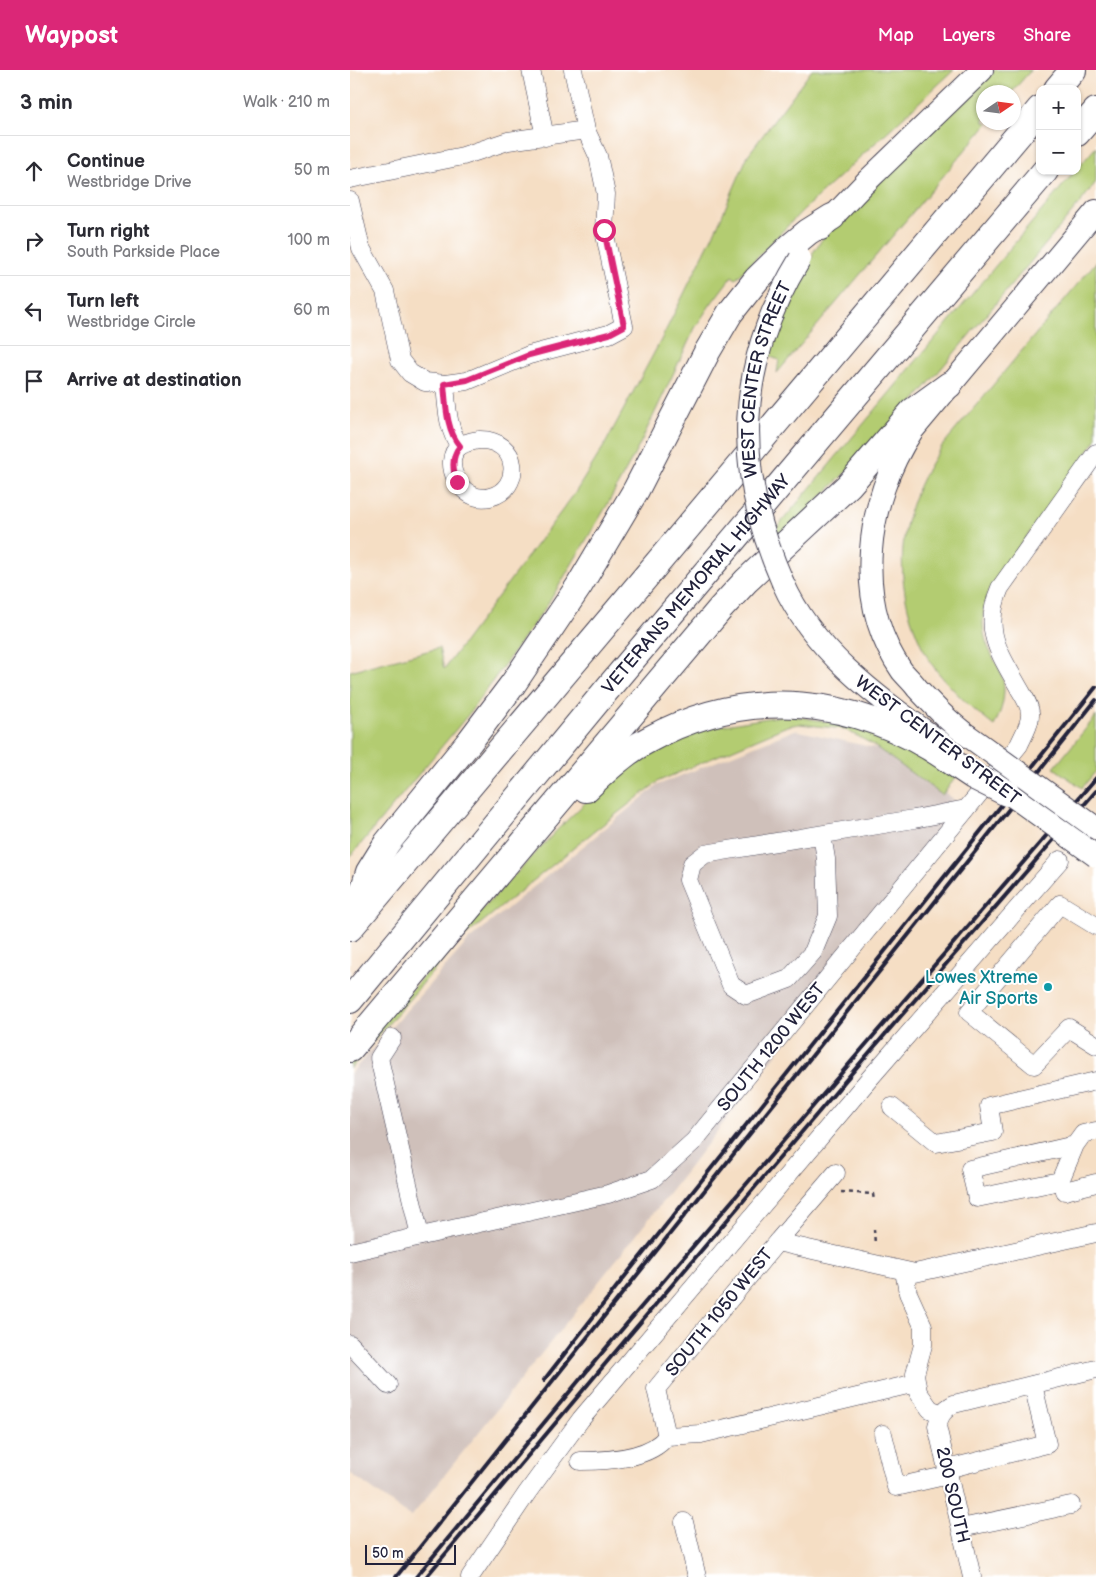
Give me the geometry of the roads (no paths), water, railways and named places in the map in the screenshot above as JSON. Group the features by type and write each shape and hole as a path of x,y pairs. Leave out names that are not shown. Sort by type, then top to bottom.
{"highway":[{"path":"1060,85 1073,70"},
{"path":"1080,130 1096,111"},
{"path":"351,928 1036,114"},
{"name":"VETERANS MEMORIAL HIGHWAY","path":"350,1000 609,687 1042,175"},
{"path":"351,928 369,872 376,859 396,831 445,772 513,684 580,586 633,497 707,352 730,313 757,279 791,246 808,232 832,217"},
{"path":"350,1049 696,636 746,580 849,485 914,411 949,385"},
{"path":"498,874 522,856 586,788 625,755 647,740 670,729 721,712 767,705 791,704 847,712 890,727 914,738 957,749 973,776 1007,793"}],"main road":[{"name":"WEST CENTER STREET","path":"982,70 818,232 785,283 765,331 752,378 748,410 750,475 754,498 769,551 783,583 798,610 821,643 849,673 890,705 957,749 1096,828"},
{"name":"WEST CENTER STREET","path":"957,749 934,707 902,671 891,650 877,611 870,566 871,544 877,509 893,462 912,431 1096,211"},
{"name":"WEST CENTER STREET","path":"1007,793 1096,856"}],"street":[{"path":"532,70 544,137"},
{"path":"350,201 361,248 385,292 400,360 410,373 424,382 444,384 467,380 529,355 609,334 624,326 604,230 606,194 598,156 586,130 572,70"},
{"path":"350,179 463,156 508,141 586,130"},
{"path":"444,384 453,436 460,446"},
{"name":"SOUTH 1200 WEST","path":"350,1252 608,1194 652,1179 694,1141 1019,745 1026,731 1030,713 1025,697 1001,655 993,635 994,600 1000,588 1096,453"},
{"path":"822,835 826,859 828,916 813,952 789,979 746,995 731,985 688,880 692,864 705,854 966,809"},
{"path":"470,1577 527,1492 581,1419 870,1078 1060,860"},
{"path":"1096,926 1060,904 969,1012 1034,1065 1069,1028 1096,1045"},
{"path":"392,1038 379,1058 420,1236"},
{"path":"892,1107 936,1143 993,1132 989,1106 1096,1081"},
{"path":"1075,1145 970,1169 977,1198 1060,1181 1075,1145 1083,1134 1096,1131"},
{"path":"777,1242 836,1173"},
{"path":"1065,1191 1096,1184"},
{"name":"SOUTH 1050 WEST","path":"667,1436 656,1389 777,1242 915,1273 1096,1233"},
{"path":"904,1271 908,1292 922,1326 923,1345 915,1374 916,1383 918,1392 930,1409 941,1414 946,1408 954,1404 1096,1369"},
{"path":"350,1344 388,1384"},
{"path":"580,1462 603,1461 650,1451 661,1444 667,1436 700,1434 916,1383"},
{"path":"883,1434 896,1487 1047,1444 1033,1385"},
{"name":"200 SOUTH","path":"941,1414 937,1426 972,1577"},
{"path":"960,1528 1071,1505"},
{"path":"684,1522 697,1577"}],"railway":[{"path":"544,1380 1096,687"},
{"path":"396,1577 1096,700"},
{"path":"416,1577 606,1348 1096,778"},
{"path":"426,1577 862,1061 1096,791"}],"place":[{"name":"Lowes Xtreme Air Sports","path":"1048,987"}]}
